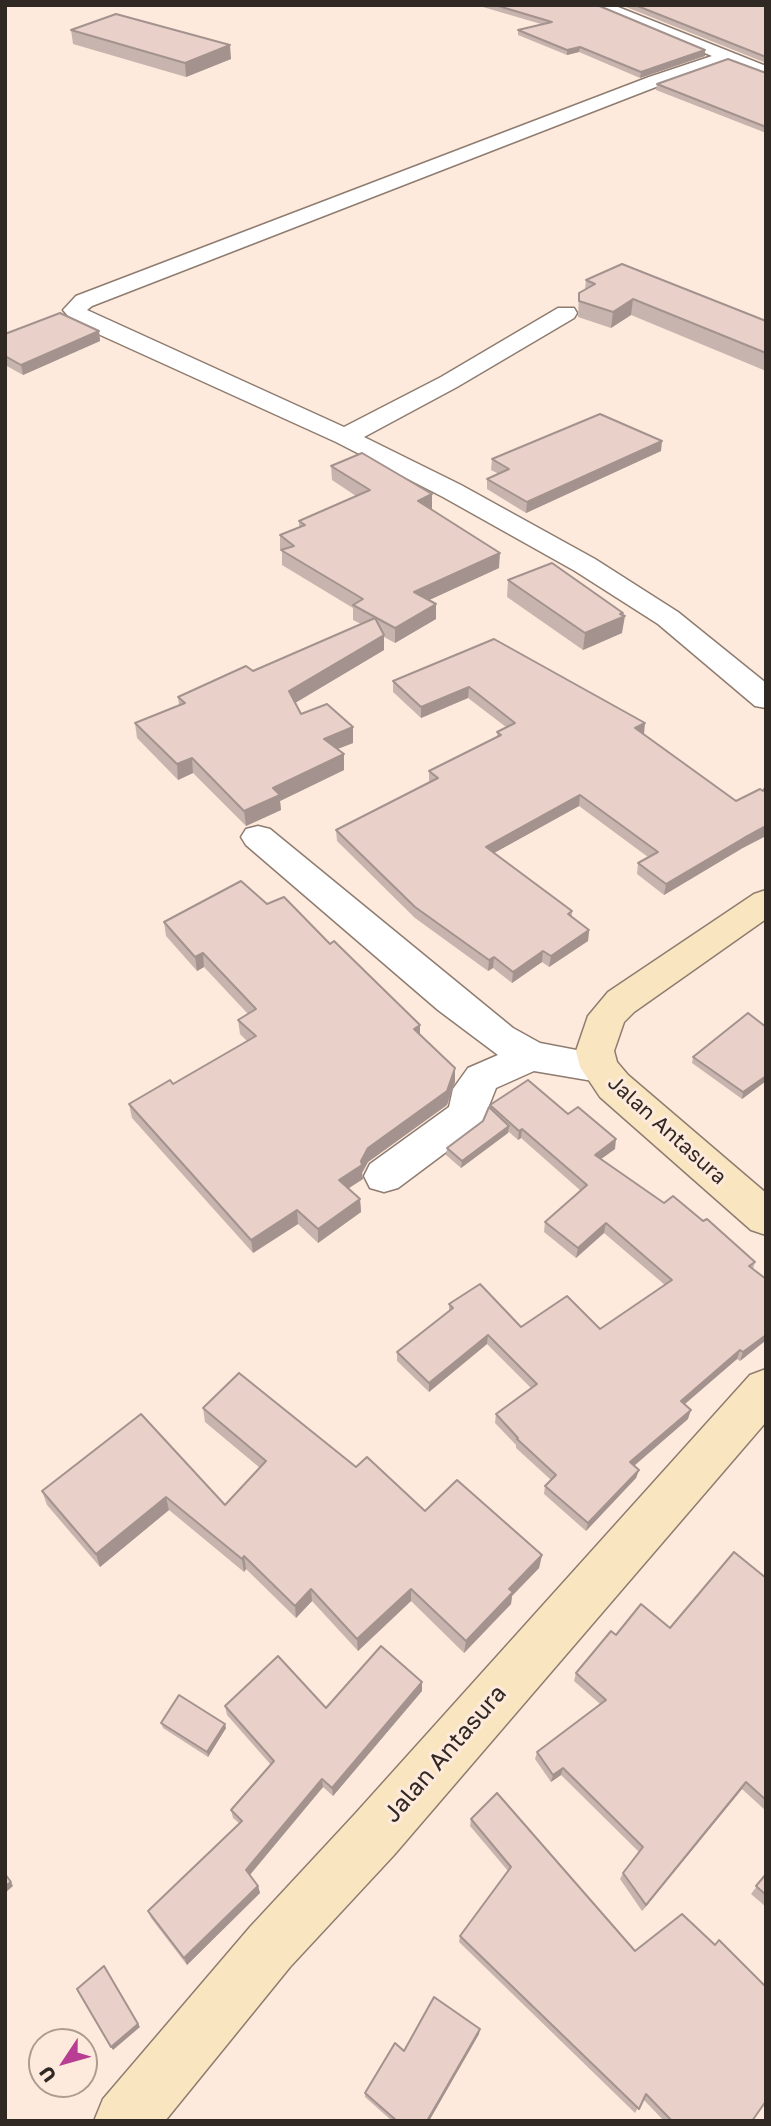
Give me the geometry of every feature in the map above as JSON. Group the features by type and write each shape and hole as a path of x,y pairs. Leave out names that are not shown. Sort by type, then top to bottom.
{"main road":[{"name":"Jalan Antasura","path":"766,902 646,984 607,1016 595,1051 599,1067 614,1087 766,1217"},
{"name":"Jalan Antasura","path":"125,2121 270,1947 374,1835 766,1389"}],"street":[{"path":"598,5 766,72"},
{"path":"635,20 656,13"},
{"path":"727,57 656,81 76,306 75,310 82,318 345,438 452,491 595,572 668,618 766,699"},
{"path":"345,438 450,382 566,313"},
{"path":"258,837 500,1038 531,1056 599,1067"},
{"path":"384,1176 467,1115 472,1089 482,1078 531,1056"}],"building":[{"path":"495,5 597,5 705,50 641,72 580,47 567,50 518,30 552,22"},
{"path":"635,5 766,5 766,57"},
{"path":"116,14 230,45 185,63 71,30"},
{"path":"728,59 766,73 766,127 657,84"},
{"path":"622,264 766,321 766,353 633,299 613,312 579,301 579,293 595,284 586,280"},
{"path":"60,313 99,331 21,365 5,356 5,334"},
{"path":"600,414 662,441 527,502 487,479 509,469 492,459"},
{"path":"362,453 432,494 418,501 500,553 414,592 436,604 395,628 353,605 363,599 281,550 294,546 280,535 305,525 299,521 370,490 331,466"},
{"path":"552,563 625,616 585,633 508,580"},
{"path":"375,618 384,635 289,691 301,714 327,704 353,727 324,739 344,754 273,788 280,795 244,811 192,758 177,764 135,723 185,703 178,697 246,666 253,671"},
{"path":"494,639 645,723 635,728 736,801 760,789 763,791 766,786 766,826 666,884 638,863 658,852 580,795 486,847 572,911 568,914 589,930 551,956 543,951 513,972 494,957 489,960 415,907 336,830 438,778 429,771 501,735 497,732 515,723 469,687 421,707 393,681"},
{"path":"241,881 267,904 284,897 330,944 334,941 420,1025 414,1029 455,1068 447,1091 368,1148 361,1161 362,1165 339,1180 360,1199 318,1229 297,1210 251,1240 129,1104 170,1080 173,1084 256,1036 238,1020 256,1009 203,953 195,957 164,922"},
{"path":"748,1013 766,1027 766,1076 743,1092 693,1057"},
{"path":"528,1080 568,1114 578,1107 616,1139 595,1155 664,1203 673,1196 703,1221 707,1219 755,1262 749,1266 766,1279 766,1335 743,1352 740,1350 681,1401 691,1410 630,1462 639,1470 588,1523 545,1486 556,1475 517,1439 496,1414 537,1384 488,1335 429,1383 397,1352 453,1308 449,1304 480,1284 521,1327 567,1296 600,1329 672,1280 606,1223 578,1248 545,1222 587,1185 490,1105"},
{"path":"489,1107 509,1126 462,1161 447,1148 483,1121"},
{"path":"239,1373 356,1467 367,1457 425,1511 457,1480 542,1555 509,1589 513,1592 466,1641 411,1589 357,1639 311,1589 295,1606 244,1556 242,1559 166,1497 96,1554 42,1491 141,1414 225,1505 266,1461 203,1408"},
{"path":"734,1552 766,1578 766,1800 746,1782 646,1905 623,1873 643,1847 563,1768 553,1775 537,1752 606,1700 576,1673 611,1631 616,1635 641,1604 670,1628"},
{"path":"381,1646 422,1682 332,1788 322,1779 246,1870 258,1886 184,1958 148,1911 242,1821 231,1810 274,1761 225,1706 278,1656 326,1708"},
{"path":"179,1695 225,1724 207,1752 161,1723"},
{"path":"497,1793 635,1951 682,1914 715,1945 719,1940 766,1987 766,2101 752,2121 672,2121 646,2094 639,2109 460,1936 511,1867 471,1819"},
{"path":"5,1874 11,1882 5,1886"},
{"path":"766,1874 766,1895 756,1886"},
{"path":"104,1966 138,2024 111,2047 77,1989"},
{"path":"434,1997 480,2029 427,2121 397,2121 365,2093 395,2043 404,2051"}]}
